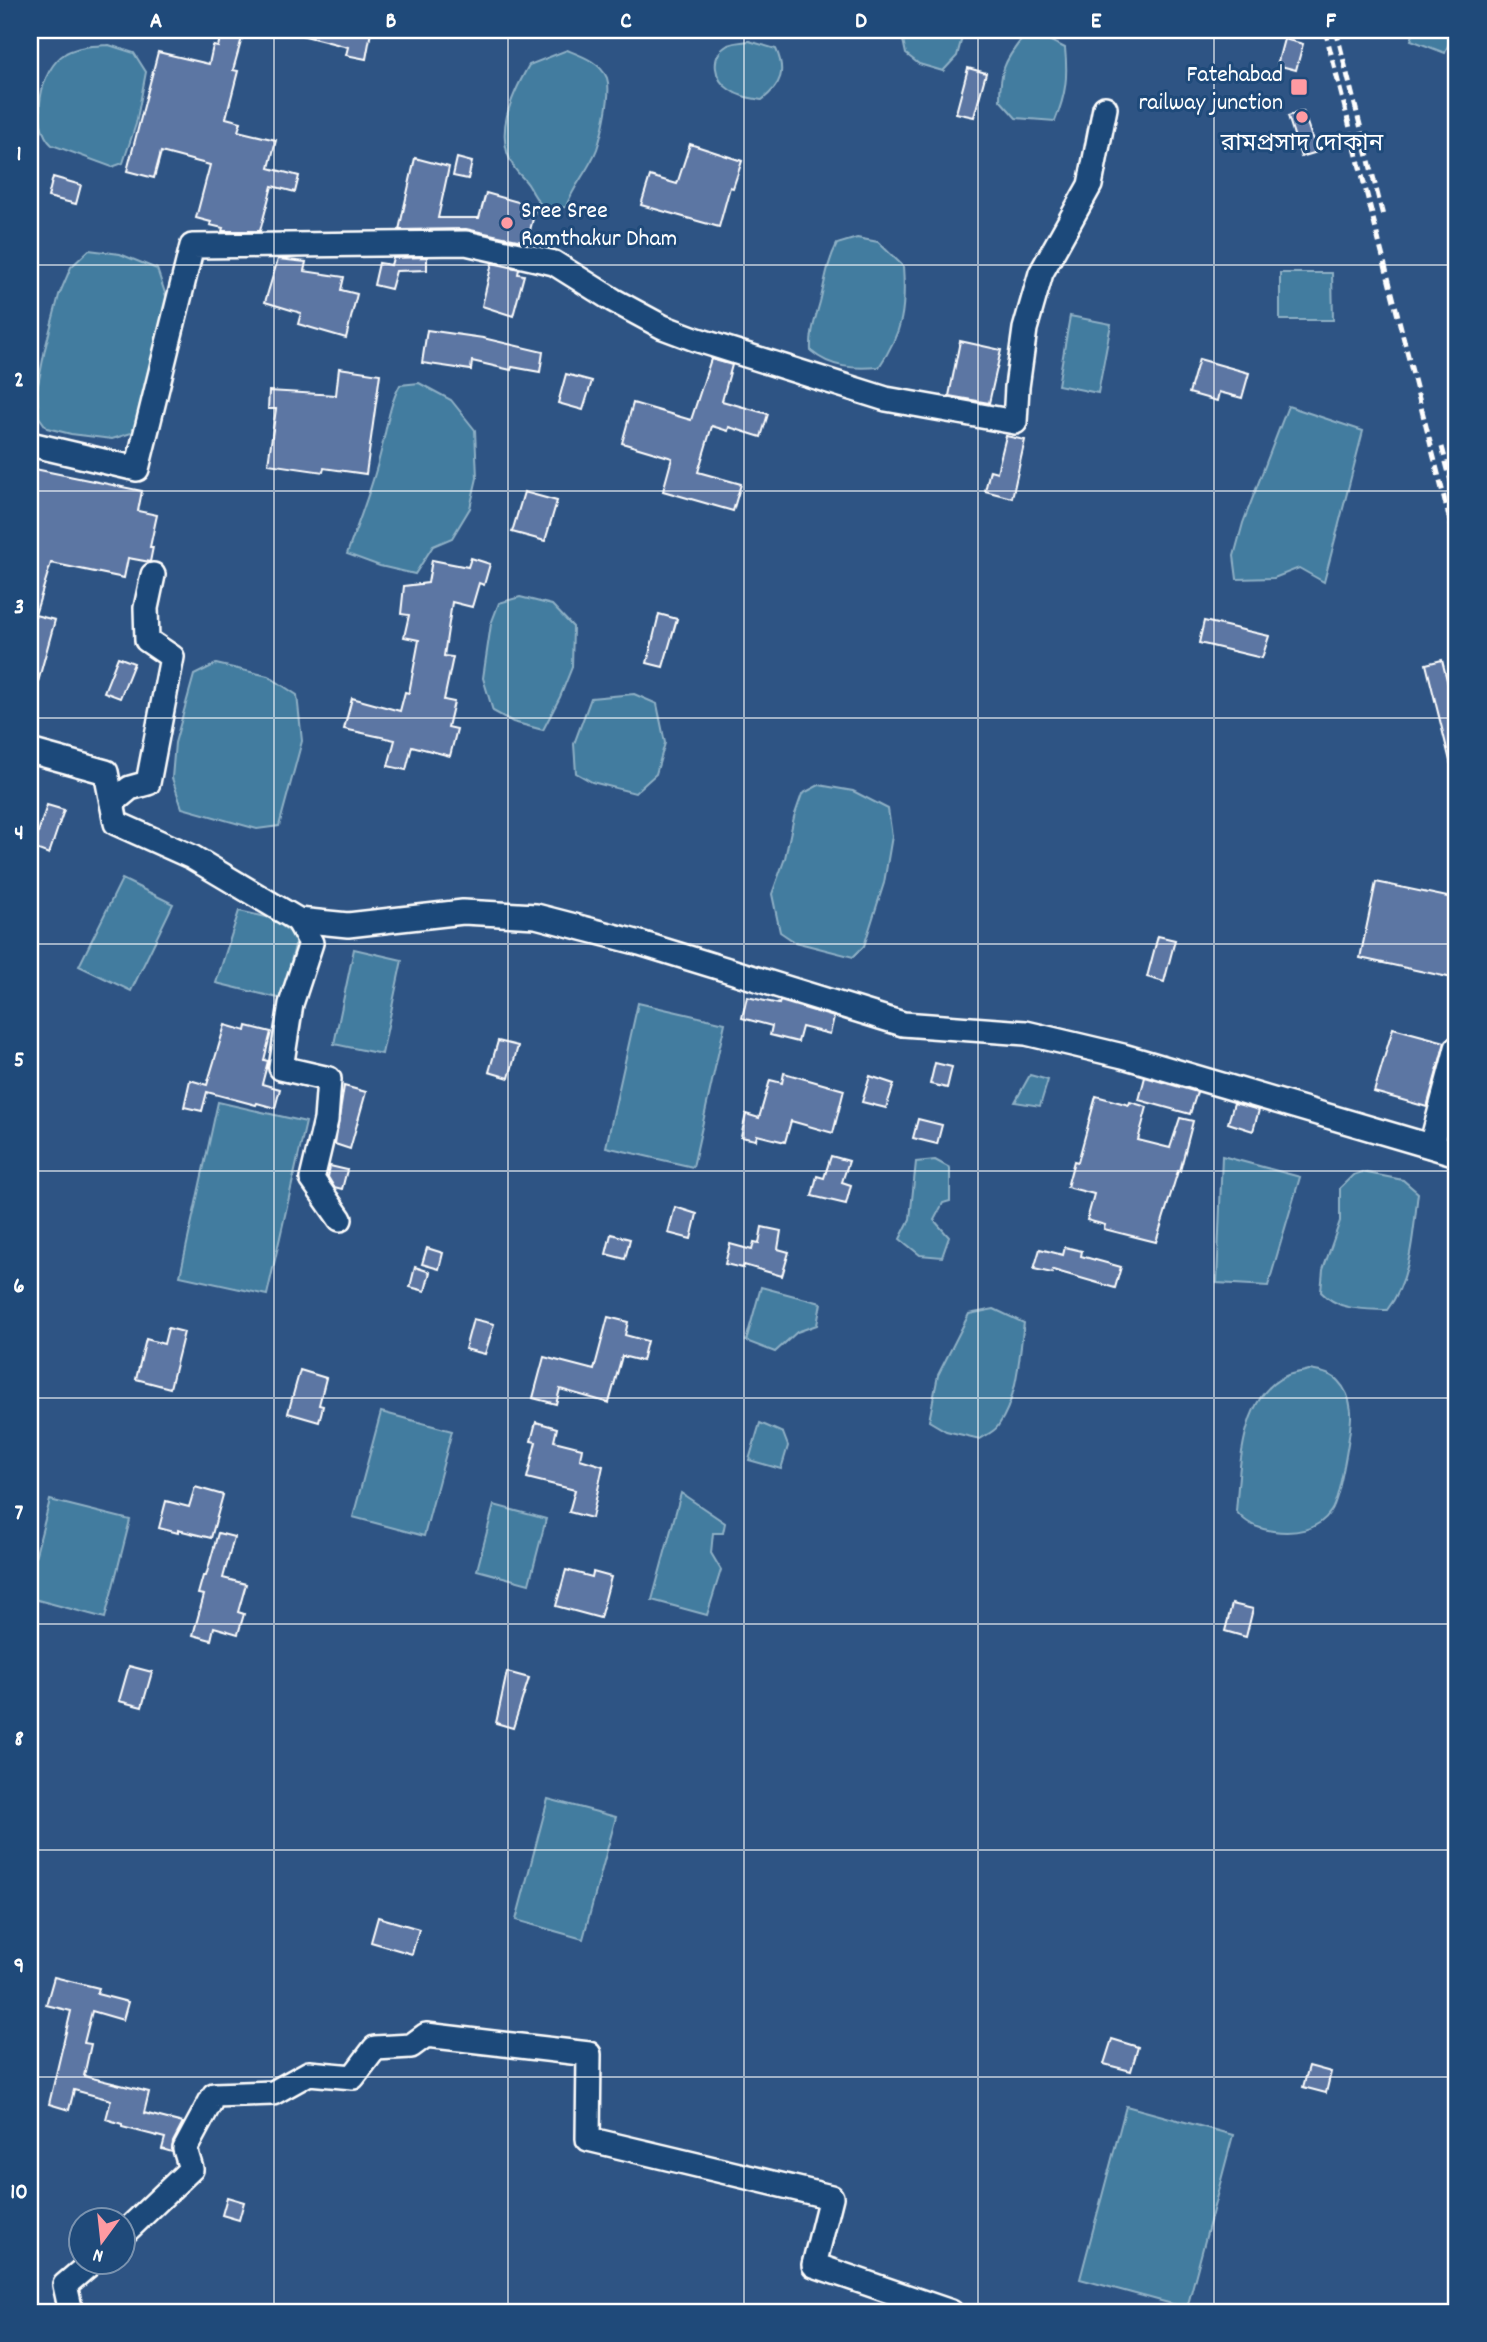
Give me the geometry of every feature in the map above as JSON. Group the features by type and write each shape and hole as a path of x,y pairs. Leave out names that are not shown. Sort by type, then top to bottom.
{"street":[{"path":"30,444 137,469 192,246 466,243 554,263 623,306 663,327 695,339 886,399 1015,422 1025,329 1041,273 1090,185 1105,108"},
{"path":"112,803 130,788 148,783 173,657 146,640 146,608 153,575"},
{"path":"30,751 106,772 116,823 192,857 298,920 348,925 463,912 536,916 640,943 903,1024 1038,1036 1124,1056 1457,1154"},
{"path":"298,920 311,943 291,1004 281,1068 329,1079 326,1120 312,1179 340,1219"},
{"path":"1431,1146 1457,1048"},
{"path":"136,2222 191,2169 185,2148 214,2095 274,2093 309,2073 353,2077 376,2048 411,2046 426,2035 589,2054 588,2139 831,2197 814,2265 951,2312"},
{"path":"71,2312 65,2285 76,2276"}],"water":[{"path":"906,30 964,30 957,56 943,71 919,64 906,54 903,40"},
{"path":"1415,30 1454,30 1445,53 1411,40"},
{"path":"1043,37 1065,48 1065,85 1059,111 1055,121 1016,118 1000,100 1004,67 1022,39"},
{"path":"749,41 776,49 781,64 778,83 762,100 742,96 730,90 717,74 716,61 722,50 730,44"},
{"path":"109,45 134,53 146,72 136,124 123,163 112,167 52,145 45,136 40,111 44,84 57,61 76,49"},
{"path":"567,50 590,60 607,78 604,124 597,149 566,207 544,208 508,156 505,129 511,102 529,65"},
{"path":"857,238 878,242 903,266 901,319 893,342 879,367 843,366 827,361 811,351 813,326 834,251 837,244"},
{"path":"89,250 120,254 157,269 167,299 138,431 112,439 47,428 39,417 37,390 59,295 71,267"},
{"path":"1280,273 1332,273 1333,320 1280,320"},
{"path":"1070,316 1111,324 1098,393 1058,385"},
{"path":"419,383 451,400 475,430 477,478 470,508 452,538 433,546 415,574 380,566 347,554 372,483 396,393 400,385"},
{"path":"1288,406 1363,431 1324,582 1299,568 1274,578 1237,579 1234,556 1243,523"},
{"path":"520,597 552,605 573,627 572,667 543,730 513,722 493,711 483,678 491,624 499,603"},
{"path":"216,664 268,676 297,695 302,741 279,826 257,829 182,808 172,778 175,743 194,675"},
{"path":"634,694 657,704 665,743 656,774 635,793 592,782 576,773 574,744 591,698"},
{"path":"819,785 853,791 888,809 892,836 884,883 864,946 853,957 795,942 780,932 772,894 785,858 802,794"},
{"path":"122,879 173,904 131,991 79,966"},
{"path":"239,911 271,918 297,937 282,999 216,983"},
{"path":"354,949 402,960 382,1054 334,1044"},
{"path":"638,1003 725,1023 693,1167 606,1147"},
{"path":"1030,1075 1048,1080 1040,1106 1015,1102"},
{"path":"218,1102 306,1122 267,1295 180,1276"},
{"path":"1222,1156 1300,1177 1268,1286 1217,1283"},
{"path":"935,1160 950,1168 950,1201 943,1203 934,1220 949,1237 942,1257 920,1255 900,1239 910,1219 916,1162"},
{"path":"1362,1172 1403,1180 1418,1193 1406,1269 1402,1284 1387,1310 1343,1306 1321,1292 1323,1270 1340,1221 1340,1188 1353,1175"},
{"path":"761,1287 821,1303 817,1325 797,1332 775,1352 746,1341"},
{"path":"994,1309 1024,1323 1017,1376 1010,1403 996,1428 980,1439 946,1431 929,1421 938,1375 969,1314"},
{"path":"1309,1370 1335,1378 1350,1403 1350,1432 1338,1492 1326,1518 1312,1527 1289,1532 1262,1529 1248,1523 1236,1511 1246,1434 1260,1398 1272,1385 1288,1375"},
{"path":"381,1412 452,1431 424,1536 353,1517"},
{"path":"760,1423 783,1433 788,1446 781,1469 749,1460"},
{"path":"681,1493 725,1523 723,1533 713,1533 711,1553 721,1570 707,1615 652,1600"},
{"path":"50,1500 130,1520 105,1618 30,1598 30,1577"},
{"path":"494,1505 546,1519 529,1584 477,1570"},
{"path":"548,1799 616,1817 583,1939 516,1920"},
{"path":"1126,2106 1233,2135 1187,2308 1080,2279"}],"building":[{"path":"302,30 371,32 366,59 346,55 348,47 301,35"},
{"path":"221,33 242,38 233,70 238,71 226,118 241,122 238,131 276,140 269,168 299,176 295,192 272,186 260,231 222,231 223,228 210,225 211,222 196,218 210,165 161,152 154,178 127,171 158,52 209,64 213,46 218,47"},
{"path":"1284,39 1303,44 1296,70 1277,65"},
{"path":"968,68 986,73 974,117 956,113"},
{"path":"1303,111 1317,152 1301,157 1288,116"},
{"path":"690,144 742,161 733,188 730,187 719,227 641,205 650,176 677,184"},
{"path":"415,158 449,167 438,218 479,218 486,193 536,207 527,242 466,229 399,230"},
{"path":"457,158 472,162 468,179 453,176"},
{"path":"53,177 81,185 76,204 48,197"},
{"path":"427,257 427,270 396,271 391,289 374,285 379,263 391,265 393,258"},
{"path":"278,259 306,262 304,271 344,277 341,290 357,294 346,338 298,324 301,313 265,302"},
{"path":"492,263 519,269 518,274 524,275 513,316 482,306"},
{"path":"427,330 483,338 543,352 540,372 512,367 511,370 472,361 471,370 422,363"},
{"path":"960,341 1001,350 989,403 949,396"},
{"path":"711,359 732,365 722,401 768,414 761,437 729,427 728,431 712,426 698,472 741,484 733,511 663,491 672,458 622,443 633,403 691,420"},
{"path":"1199,359 1249,373 1242,398 1219,392 1217,401 1189,393"},
{"path":"339,368 380,374 366,474 324,468 323,472 268,464 276,409 268,409 269,391 336,395"},
{"path":"566,374 592,381 583,410 558,403"},
{"path":"1006,436 1025,440 1012,498 985,491 990,470 997,472"},
{"path":"30,468 142,491 138,511 157,515 150,547 153,547 150,562 128,558 124,578 51,563 35,615 55,620 35,693 30,692"},
{"path":"524,492 557,501 545,541 512,532"},
{"path":"471,558 490,564 484,585 479,583 472,607 452,602 444,656 453,657 444,700 454,702 448,727 457,729 450,756 412,746 406,770 388,766 395,740 344,729 352,698 400,711 405,692 409,693 419,640 404,637 409,615 401,614 404,586 428,583 432,560 468,567"},
{"path":"659,614 677,619 663,667 647,663"},
{"path":"1204,621 1269,636 1262,658 1199,643"},
{"path":"118,657 134,663 120,698 104,692"},
{"path":"1442,660 1457,720 1457,764 1451,765 1426,664"},
{"path":"47,805 64,810 49,854 33,848"},
{"path":"1376,882 1457,899 1457,979 1360,958"},
{"path":"1158,936 1175,940 1164,982 1147,977"},
{"path":"747,997 779,1004 780,1001 834,1017 830,1034 802,1027 798,1042 770,1035 772,1026 742,1018"},
{"path":"225,1025 246,1031 247,1026 271,1032 264,1060 268,1061 262,1084 280,1089 275,1108 207,1092 202,1111 184,1107 190,1080 207,1085"},
{"path":"1393,1028 1445,1042 1427,1107 1374,1092"},
{"path":"498,1041 518,1046 509,1078 489,1072"},
{"path":"935,1063 952,1067 947,1088 930,1084"},
{"path":"784,1073 844,1090 833,1133 791,1121 785,1142 757,1135 756,1140 741,1137 746,1114 759,1118 770,1080 782,1083"},
{"path":"870,1076 894,1084 886,1108 862,1102"},
{"path":"1145,1077 1197,1092 1190,1114 1139,1100"},
{"path":"344,1086 366,1092 350,1149 335,1144"},
{"path":"1096,1096 1147,1107 1138,1140 1170,1148 1180,1118 1193,1121 1180,1171 1156,1242 1104,1229 1105,1225 1087,1220 1094,1194 1067,1187 1074,1161 1078,1162"},
{"path":"1234,1103 1259,1110 1253,1131 1228,1123"},
{"path":"918,1119 942,1125 937,1144 913,1138"},
{"path":"831,1156 849,1161 842,1182 851,1185 846,1204 812,1196 817,1176 824,1178"},
{"path":"330,1166 347,1170 342,1189 334,1187 328,1177"},
{"path":"675,1207 697,1214 691,1239 668,1233"},
{"path":"762,1227 781,1231 778,1249 789,1252 782,1276 744,1265 743,1268 725,1264 730,1244 752,1250 754,1242 759,1243"},
{"path":"611,1234 630,1239 625,1259 606,1254"},
{"path":"1065,1247 1082,1251 1081,1256 1121,1267 1115,1288 1053,1270 1052,1273 1034,1269 1040,1249 1063,1255"},
{"path":"427,1248 443,1253 439,1269 422,1264"},
{"path":"415,1267 430,1272 425,1291 410,1287"},
{"path":"608,1317 628,1322 625,1335 647,1341 642,1361 622,1356 609,1403 560,1389 556,1404 533,1398 544,1357 594,1370"},
{"path":"473,1319 494,1324 485,1354 465,1349"},
{"path":"168,1328 184,1332 170,1388 136,1379 146,1339 164,1344"},
{"path":"300,1370 326,1378 319,1405 323,1406 319,1422 288,1413"},
{"path":"536,1422 557,1428 554,1441 582,1448 580,1459 603,1466 592,1518 569,1512 575,1490 527,1478 536,1442 531,1441"},
{"path":"195,1487 223,1495 211,1538 159,1528 166,1501 189,1507"},
{"path":"218,1533 234,1537 223,1578 246,1584 238,1612 244,1614 238,1634 214,1627 211,1640 193,1635 204,1595 198,1594"},
{"path":"566,1570 592,1577 593,1572 611,1577 600,1618 556,1606"},
{"path":"1232,1604 1253,1609 1246,1637 1225,1631"},
{"path":"129,1666 152,1672 142,1707 119,1701"},
{"path":"507,1672 529,1678 513,1728 496,1723"},
{"path":"378,1917 419,1929 412,1954 371,1942"},
{"path":"54,1977 99,1988 97,1994 128,2002 123,2020 92,2011 84,2043 91,2044 84,2076 149,2092 144,2113 183,2123 173,2142 172,2152 162,2149 165,2138 122,2127 122,2124 106,2119 111,2100 74,2090 69,2110 49,2104 71,2011 46,2005"},
{"path":"1112,2039 1138,2047 1131,2071 1104,2064"},
{"path":"1309,2066 1331,2072 1326,2093 1303,2087"},
{"path":"227,2197 244,2202 239,2220 222,2215"}],"railway":[{"path":"1325,30 1457,548"},
{"path":"1336,30 1383,216"},
{"path":"1442,447 1457,504"}],"place":[{"name":"Fatehabad railway junction","path":"1299,87"},
{"name":"রামপ্রসাদ দোকান","path":"1302,117"},
{"name":"Sree Sree Ramthakur Dham","path":"507,223"}]}
